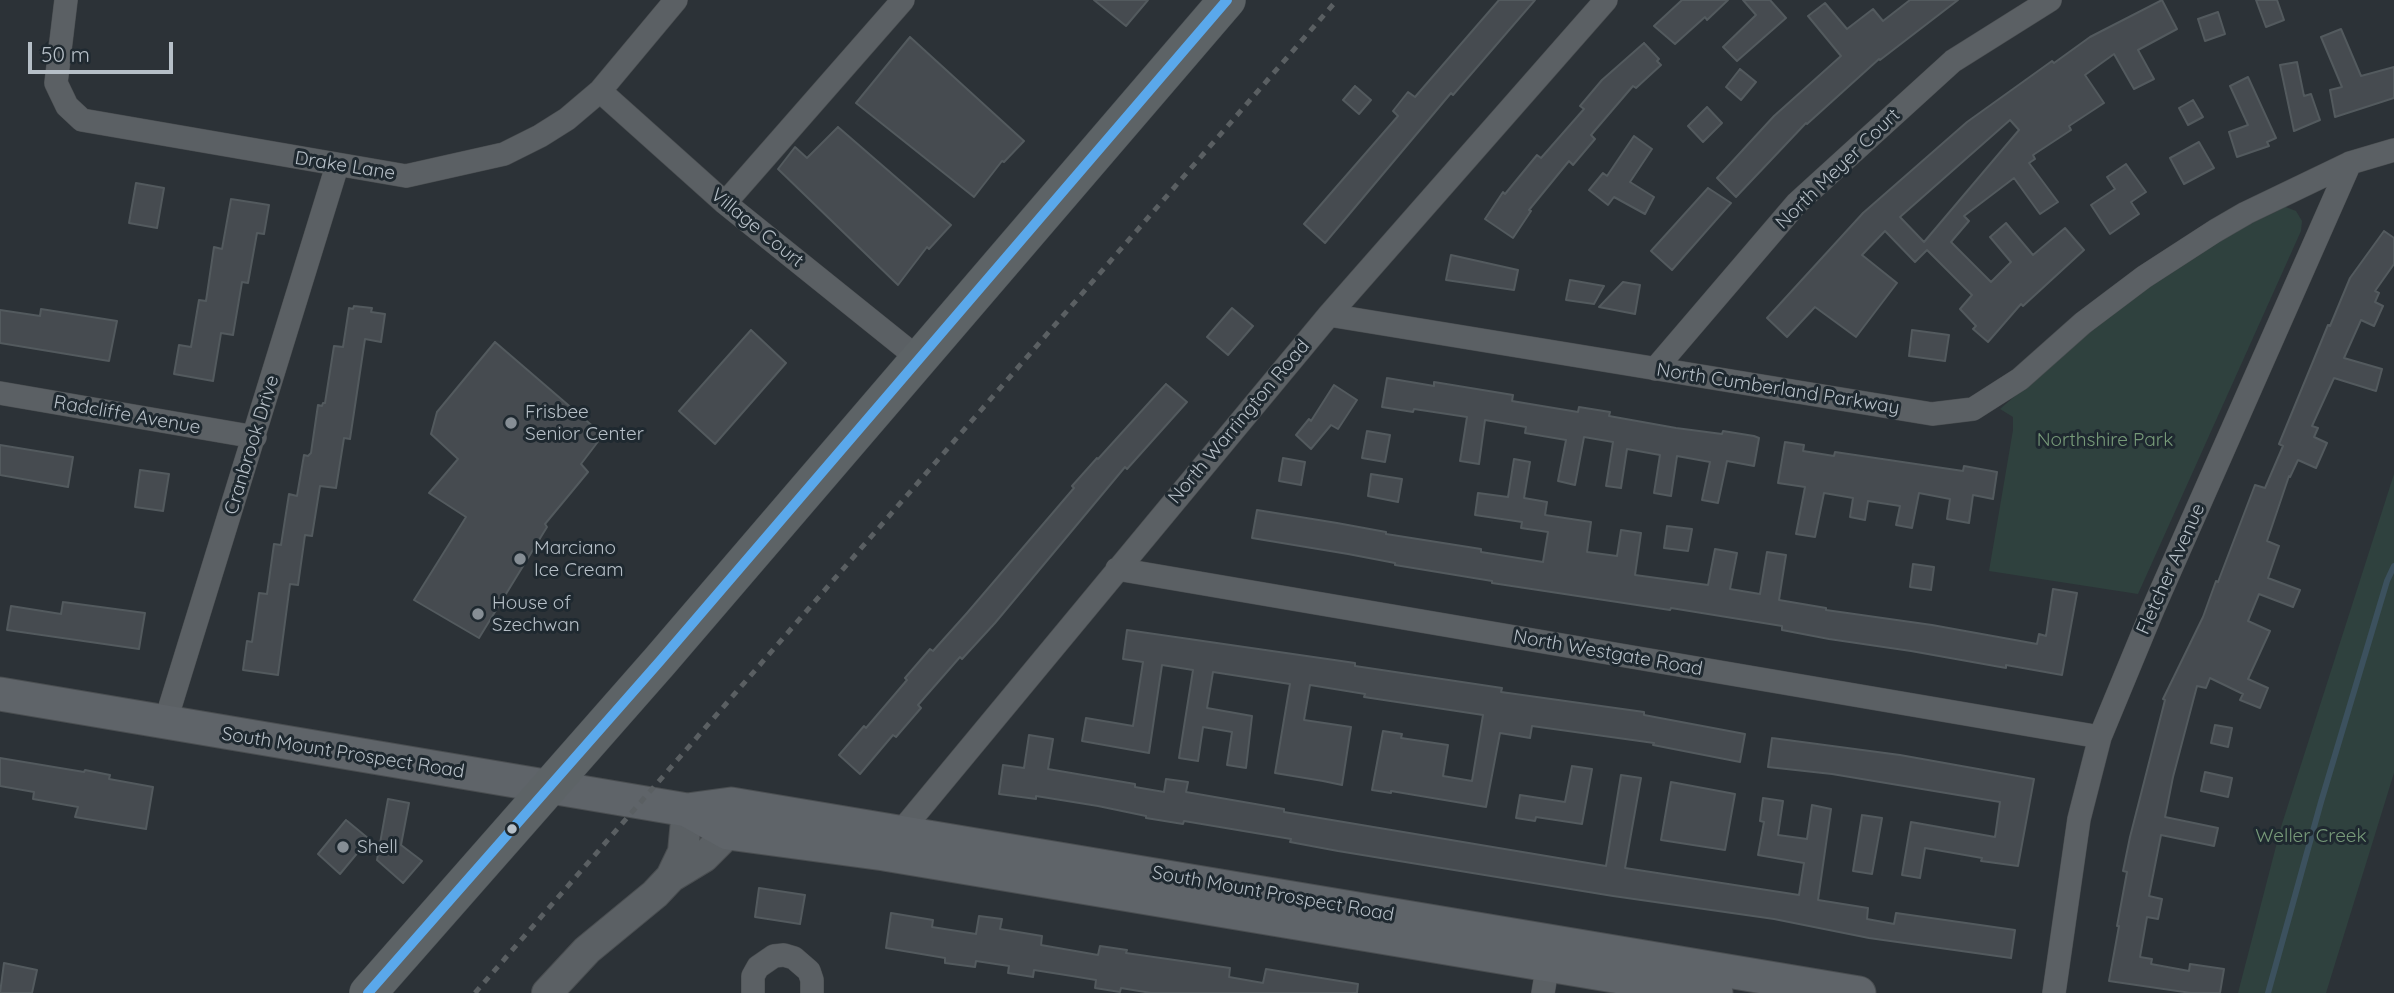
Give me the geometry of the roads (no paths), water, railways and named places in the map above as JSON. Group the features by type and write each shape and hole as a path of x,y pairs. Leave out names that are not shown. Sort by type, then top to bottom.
{"main road":[{"path":"368,993 550,787 1227,0"},
{"name":"South Mount Prospect Road","path":"0,694 687,810 731,804 892,843 1548,966 1716,993"},
{"name":"South Mount Prospect Road","path":"687,810 728,833 892,843"},
{"name":"South Mount Prospect Road","path":"1548,966 1859,993"}],"street":[{"name":"Drake Lane","path":"66,0 57,83 62,99 82,120 406,176 504,154 540,136 600,91 676,0"},
{"path":"725,202 903,0"},
{"name":"North Warrington Road","path":"892,843 1329,315 1606,0"},
{"name":"North Meyer Court","path":"1655,369 1797,203 1952,61 2050,0"},
{"name":"Village Court","path":"600,91 725,202 919,359"},
{"name":"North Cumberland Parkway","path":"1329,315 1933,414 1973,409 2020,379 2083,323 2144,277 2246,213 2350,163 2394,150"},
{"name":"Fletcher Avenue","path":"2054,993 2079,819 2100,737 2152,609 2350,163"},
{"name":"Cranbrook Drive","path":"166,723 337,166"},
{"name":"Radcliffe Avenue","path":"0,393 255,437"},
{"name":"North Westgate Road","path":"1117,569 2100,737"},
{"path":"671,877 683,852 687,810"},
{"path":"553,989 587,950 671,877 704,857 728,833"},
{"path":"753,993 753,976 758,967 774,956 794,958 809,971 818,992"}],"waterway":[{"name":"Weller Creek","path":"2268,993 2321,802 2387,581 2394,566"}],"railway":[{"path":"475,993 1337,0"}],"place":[{"name":"Frisbee Senior Center","path":"511,423"},
{"name":"Marciano Ice Cream","path":"520,559"},
{"name":"House of Szechwan","path":"478,614"},
{"name":"Shell","path":"343,847"}],"park label":[{"name":"Northshire Park","path":"2105,440"}]}
